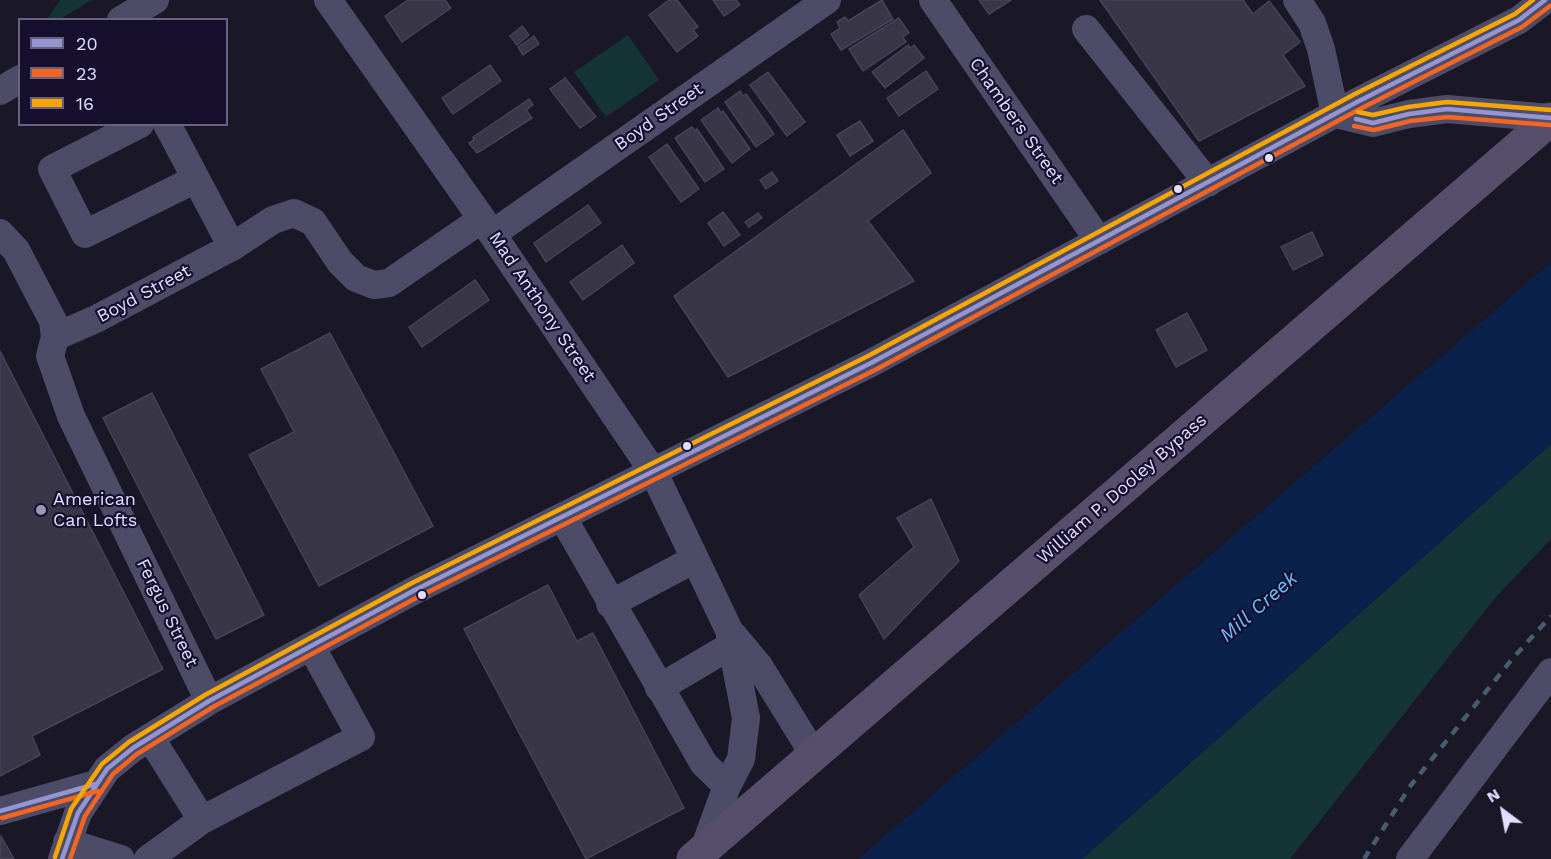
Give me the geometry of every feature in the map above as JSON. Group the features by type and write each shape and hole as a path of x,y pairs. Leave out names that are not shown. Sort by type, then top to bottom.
{"main road":[{"name":"William P. Dooley Bypass","path":"699,854 1551,119"}],"street":[{"path":"125,18 154,0"},
{"name":"Mad Anthony Street","path":"328,0 487,226 654,473 731,638 746,718 741,759 727,786 699,854"},
{"name":"Boyd Street","path":"55,337 96,319 232,248 273,220 294,213 313,222 340,262 356,278 374,285 389,283 487,226 826,0"},
{"name":"Chambers Street","path":"933,0 1099,241"},
{"path":"1297,0 1312,23 1321,49 1335,114"},
{"path":"121,859 64,850 78,813 107,769 150,737 209,701 415,590 871,363 1335,114 1519,20 1545,0"},
{"path":"1086,29 1208,183"},
{"path":"0,91 18,80"},
{"path":"1335,114 1373,123 1409,114 1447,109 1551,119"},
{"path":"136,126 52,169 85,234 196,179"},
{"path":"168,126 232,248"},
{"name":"Fergus Street","path":"0,233 21,260 53,321 55,337 51,356 71,416 209,701"},
{"path":"563,518 610,604 704,764 727,786"},
{"path":"610,604 694,559"},
{"path":"659,688 731,638"},
{"name":"Mad Anthony Street","path":"731,638 759,666 814,755"},
{"path":"148,859 202,820 361,737 311,646"},
{"path":"1410,859 1551,672"},
{"path":"150,737 202,820"},
{"path":"0,811 96,784"}],"green space":[{"path":"60,0 92,0 62,18 48,18"},
{"path":"628,35 659,80 606,117 574,72"},
{"path":"1551,444 1551,539 1495,598 1290,859 1082,859"}],"water":[{"name":"Mill Creek","path":"1551,262 1551,444 1082,859 858,859"}],"building":[{"path":"408,0 445,0 451,8 402,42 385,16"},
{"path":"669,0 677,0 698,27 693,30 698,36 677,52 649,15"},
{"path":"713,0 736,0 740,5 724,16"},
{"path":"882,0 893,19 841,50 831,34 840,28 837,22 845,17 848,21"},
{"path":"979,0 1011,0 989,14"},
{"path":"1100,0 1243,0 1253,14 1269,1 1300,42 1283,55 1305,86 1199,141"},
{"path":"899,18 909,33 903,37 906,42 863,71 849,49"},
{"path":"522,26 529,35 517,45 510,36"},
{"path":"534,36 539,44 523,55 518,47"},
{"path":"908,45 910,48 914,45 924,58 885,88 872,72"},
{"path":"490,65 501,81 453,114 442,98"},
{"path":"926,71 938,89 899,116 887,98"},
{"path":"768,72 805,122 787,136 750,85"},
{"path":"565,78 596,117 580,128 550,89"},
{"path":"740,91 743,96 746,94 774,134 756,147 725,102"},
{"path":"529,99 533,105 526,110 532,118 477,153 469,143 474,140 473,137"},
{"path":"718,108 721,113 723,111 750,149 732,163 701,120"},
{"path":"860,121 873,141 850,156 837,135"},
{"path":"692,127 695,131 697,129 724,169 705,182 675,138"},
{"path":"903,130 931,173 868,221 914,281 728,377 674,296"},
{"path":"667,144 699,189 681,202 649,157"},
{"path":"772,172 778,181 766,189 760,180"},
{"path":"588,205 601,223 546,262 534,243"},
{"path":"723,212 740,235 724,246 708,223"},
{"path":"758,213 762,218 749,227 745,222"},
{"path":"1312,232 1323,255 1293,270 1281,247"},
{"path":"622,245 634,263 583,300 570,282"},
{"path":"475,280 489,300 422,347 409,327"},
{"path":"1187,313 1207,350 1176,367 1156,330"},
{"path":"330,333 433,526 319,586 249,455 294,432 261,369"},
{"name":"American Can Lofts","path":"0,351 163,669 32,736 40,755 0,776"},
{"path":"152,393 264,615 216,639 103,418"},
{"path":"931,499 959,561 884,639 859,595 914,547 897,518"},
{"path":"548,585 577,641 593,633 684,808 586,859 464,629"},
{"path":"1,836 14,859 0,859"}],"railway":[{"path":"1364,859 1411,785 1513,658 1551,616"}],"transit line":[{"name":"16","path":"55,857 71,809 102,764 129,742 205,695 412,583 868,356 1353,95 1515,14 1533,0"},
{"name":"20","path":"62,859 78,813 107,769 133,748 209,701 415,590 871,363 1357,102 1519,20 1545,0"},
{"name":"23","path":"70,859 85,816 113,774 137,754 213,707 418,597 875,370 1360,109 1522,27 1550,6"},
{"name":"16","path":"1358,112 1373,115 1408,107 1447,102 1551,110"},
{"name":"20","path":"1356,119 1373,123 1409,114 1447,109 1551,118"},
{"name":"23","path":"1354,126 1374,130 1410,121 1447,117 1550,125"},
{"name":"20","path":"0,811 96,784"},
{"name":"23","path":"2,818 98,791"}],"place":[{"name":"American Can Lofts","path":"41,510"}]}
